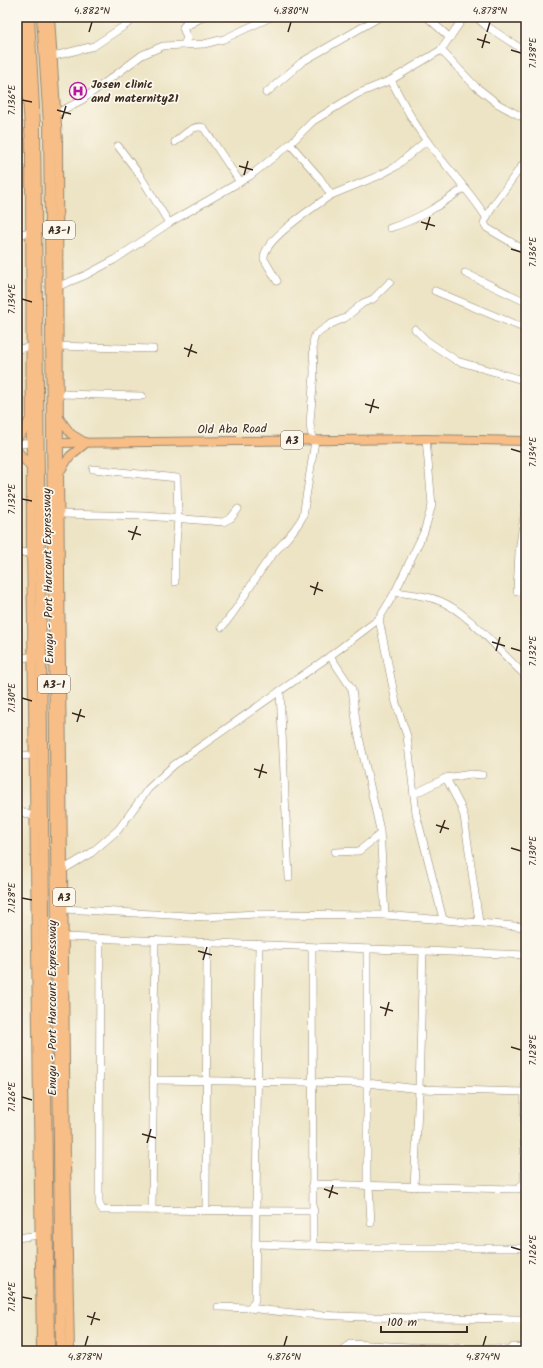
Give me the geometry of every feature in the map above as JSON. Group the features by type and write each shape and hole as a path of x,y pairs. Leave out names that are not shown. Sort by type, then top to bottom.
{"highway":[{"name":"Enugu - Port Harcourt Expressway","path":"29,17 36,125 45,1088 49,1351"},
{"name":"Enugu - Port Harcourt Expressway","path":"42,17 54,178 58,1088 61,1351"},
{"path":"45,1088 58,1088"}],"main road":[{"name":"Enugu - Port Harcourt Expressway","path":"22,17 27,77 30,145 31,553 34,656 41,1351"},
{"name":"Enugu - Port Harcourt Expressway","path":"50,17 57,113 54,178 60,286 58,346 59,473 61,514 66,1162 70,1351"},
{"path":"17,438 25,429 31,418"},
{"path":"59,418 71,434 86,443 70,456 59,473"},
{"name":"Old Aba Road","path":"59,443 426,439 526,441"},
{"path":"17,450 31,468"}],"street":[{"path":"183,28 189,17"},
{"path":"183,28 203,17"},
{"path":"57,113 82,100 142,55 163,46 204,44 224,39 272,17"},
{"path":"266,93 302,62 380,17"},
{"path":"426,17 450,38"},
{"path":"60,286 114,260 169,223 240,182 290,144 313,121 357,94 391,80 441,50 464,17"},
{"path":"476,17 485,25 526,52"},
{"path":"54,56 94,46 130,22"},
{"path":"183,28 187,38 184,46"},
{"path":"441,50 475,86 498,104 526,119"},
{"path":"17,76 27,77"},
{"path":"391,80 426,141 486,217"},
{"path":"175,142 194,127 200,126 204,128 240,182"},
{"path":"278,281 264,259 264,254 269,246 294,222 331,195 378,176 395,167 426,141"},
{"path":"290,144 319,177 331,195"},
{"path":"118,146 139,174 169,223"},
{"path":"526,160 486,217 484,223 487,228 526,251"},
{"path":"390,228 414,221 464,188"},
{"path":"17,235 30,232"},
{"path":"465,273 526,302"},
{"path":"222,627 246,596 269,559 299,525 303,516 314,441 310,423 314,373 313,342 315,335 331,324 345,318 363,303 373,299 390,282"},
{"path":"435,291 526,329"},
{"path":"415,329 427,341 457,361 526,381"},
{"path":"58,346 153,349"},
{"path":"17,349 31,347"},
{"path":"59,394 142,396"},
{"path":"64,869 91,853 118,830 148,789 174,765 330,656 379,619 395,592 424,532 432,504 426,439"},
{"path":"17,444 31,443"},
{"path":"93,469 178,478 178,519 174,558 176,582"},
{"path":"517,591 519,552 526,502"},
{"path":"61,514 138,516 223,522 231,518 238,509"},
{"path":"17,552 31,553"},
{"path":"395,592 440,601 452,607 466,618 526,676"},
{"path":"379,619 396,703 407,736 419,825 443,919"},
{"path":"17,659 34,656"},
{"path":"330,656 352,689 357,728 379,835 384,915"},
{"path":"280,691 290,878"},
{"path":"17,756 34,755"},
{"path":"414,794 446,778 471,774 482,775"},
{"path":"446,778 464,816 479,922"},
{"path":"17,810 35,817"},
{"path":"336,852 359,851 379,835"},
{"path":"64,909 206,917 254,914 384,915 526,927"},
{"path":"64,937 526,955"},
{"path":"100,938 99,1202 102,1210 257,1209 314,1211"},
{"path":"152,1210 155,940"},
{"path":"206,1209 207,942"},
{"path":"250,1308 255,1300 259,944"},
{"path":"312,947 311,1082 312,1184 314,1211 313,1246"},
{"path":"367,949 368,1186 371,1224"},
{"path":"414,1187 419,1089 423,951"},
{"path":"518,1188 524,1183 526,962"},
{"path":"153,1080 367,1083 419,1089 525,1092"},
{"path":"312,1184 526,1189"},
{"path":"17,1238 39,1235"},
{"path":"256,1244 367,1248 526,1248"},
{"path":"218,1308 250,1308 283,1313 347,1316 526,1319"},
{"path":"345,1351 350,1344 409,1349 494,1349 507,1351 513,1348 526,1348"}],"place":[{"name":"Josen clinic and maternity21","path":"78,91"}]}
